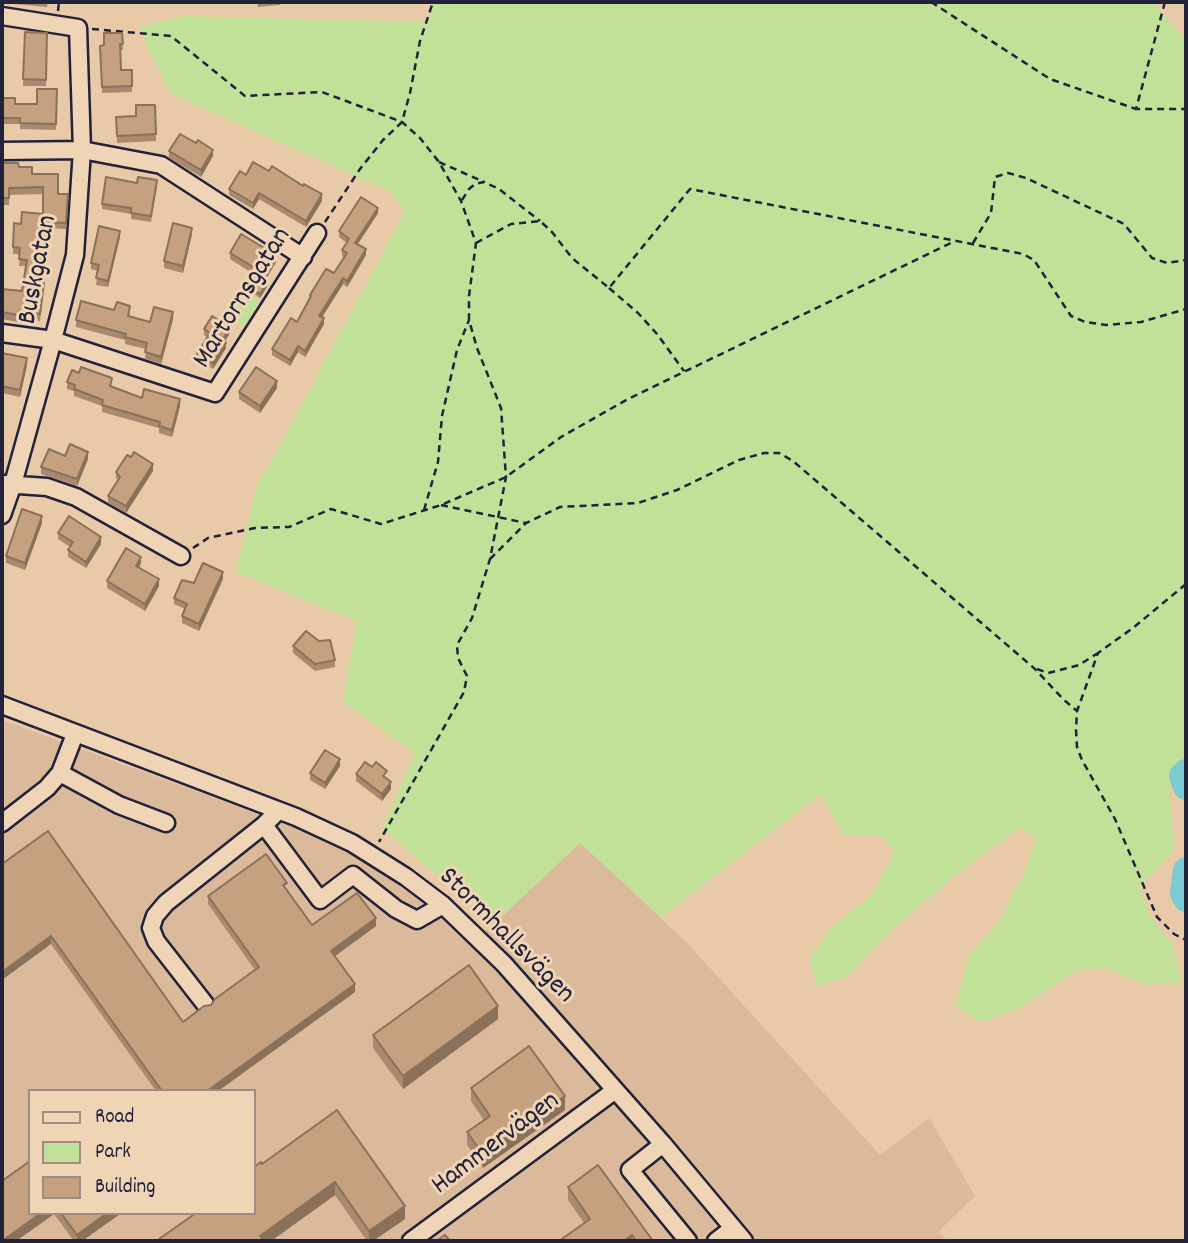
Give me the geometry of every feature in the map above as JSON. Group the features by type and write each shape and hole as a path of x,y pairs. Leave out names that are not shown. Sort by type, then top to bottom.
{"street":[{"path":"2,16 78,28"},
{"name":"Buskgatan","path":"2,515 7,484 53,340 75,255 82,150 78,28"},
{"path":"2,151 82,150 161,165 303,257"},
{"name":"Martornsgatan","path":"53,340 215,393 317,233"},
{"path":"2,333 53,340"},
{"path":"7,484 47,487 76,497 181,555"},
{"name":"Stormhallsvägen","path":"2,705 322,829 372,854 443,905 504,964 663,1144 744,1241"},
{"path":"2,823 47,788 60,773 75,734"},
{"path":"60,773 119,805 166,822"},
{"path":"205,1004 156,941 151,928 155,916 166,903 278,811"},
{"path":"264,825 320,900 353,875 396,909 417,920 443,905"},
{"name":"Hammervägen","path":"411,1241 614,1091"},
{"path":"663,1144 630,1170 688,1241"},
{"path":"716,1241 733,1228"}],"path":[{"path":"317,233 360,169 383,140 402,122 411,93 420,41 433,2"},
{"path":"931,2 1050,79 1136,109 1186,110"},
{"path":"1136,109 1166,2"},
{"path":"78,28 171,36 244,96 322,92 402,122 420,138 439,162 461,201 476,243 469,296 470,320 477,348 501,408 506,477 490,559 472,618 457,645 458,658 467,676 464,692 372,854"},
{"path":"439,162 499,190 540,221 572,258 638,313 685,372"},
{"path":"973,244 991,213 995,177 1008,173 1026,178 1124,224 1152,258 1167,262 1186,260"},
{"path":"461,201 469,188 484,182"},
{"path":"609,288 690,189 1023,254 1034,260 1071,316 1085,322 1106,325 1141,322 1186,309"},
{"path":"476,243 512,224 540,221"},
{"path":"181,555 208,538 255,528 289,527 331,509 381,524 441,505 506,477 561,437 628,399 955,241"},
{"path":"424,511 438,462 442,416 457,350 470,320"},
{"path":"490,559 526,523 560,507 638,503 677,490 739,460 764,453 779,453 793,461 1035,669 1077,711"},
{"path":"441,505 526,523"},
{"path":"1035,669 1048,673 1079,665 1133,628 1186,584"},
{"path":"1098,653 1077,711 1077,747 1115,819 1157,917 1174,934 1186,940"}],"shaded area":[{"path":"2,720 307,832 358,857 396,881 468,944 494,924 580,842 687,943 880,1155 929,1118 975,1196 939,1231 947,1241 2,1241"}],"green space":[{"path":"432,2 1156,2 1156,7 1186,40 1186,755 1169,785 1174,850 1140,887 1150,916 1171,942 1182,982 1145,985 1107,968 1078,970 1018,1009 982,1022 955,1007 968,958 1001,918 1025,871 1036,837 1020,828 963,869 890,932 847,977 817,986 809,960 831,928 873,894 894,852 882,836 844,836 821,794 661,917 580,843 494,924 382,828 415,753 343,702 357,621 236,572 257,485 405,211 389,191 171,94 138,27 184,16 428,22"},
{"path":"243,292 259,301 244,327 228,318"}],"building":[{"path":"25,32 47,33 46,80 23,79"},
{"path":"104,33 122,33 121,70 132,70 132,86 102,87 100,46 104,45"},
{"path":"37,89 57,89 56,124 20,123 20,118 2,118 2,98 15,98 15,104 37,104"},
{"path":"136,105 155,105 156,134 117,136 116,117 136,116"},
{"path":"180,134 196,143 198,140 213,150 201,170 169,151"},
{"path":"253,162 269,171 272,166 303,186 304,184 322,194 306,221 259,193 253,203 229,189 240,171 246,175"},
{"path":"2,163 18,163 19,167 32,167 32,174 58,174 58,194 68,194 66,223 45,222 38,281 44,282 40,314 19,311 18,315 2,312 2,289 22,291 27,260 19,259 20,248 13,247 14,223 21,224 22,212 43,214 43,187 9,188 9,198 2,198"},
{"path":"106,177 137,183 138,177 157,180 151,216 131,213 131,208 102,204"},
{"path":"361,197 378,208 355,243 366,249 347,281 343,278 319,316 324,318 305,351 298,346 290,360 272,349 291,318 297,322 326,269 334,273 347,253 342,250 349,239 339,231"},
{"path":"173,223 192,228 183,266 164,261"},
{"path":"99,226 120,231 108,281 96,278 99,265 91,263"},
{"path":"241,234 276,255 265,274 230,253"},
{"path":"256,275 268,281 260,294 249,288"},
{"path":"81,301 114,310 117,302 130,306 128,316 150,322 154,307 173,312 161,357 145,352 147,343 76,320"},
{"path":"212,316 230,328 222,340 226,343 213,363 197,354 210,333 204,329"},
{"path":"2,353 27,358 20,390 2,386"},
{"path":"81,367 112,378 110,386 142,398 144,389 180,399 172,430 159,426 160,422 102,405 103,400 74,389 75,385 67,382 72,370 79,373"},
{"path":"256,367 277,381 260,406 239,392"},
{"path":"70,444 88,452 77,479 41,467 49,449 65,456"},
{"path":"134,452 153,464 126,506 108,496 120,477 116,472 127,455 131,457"},
{"path":"22,509 42,516 25,563 6,556"},
{"path":"69,516 101,537 86,562 68,550 73,542 58,533"},
{"path":"126,548 141,557 136,566 159,579 145,604 107,581"},
{"path":"203,563 223,572 199,624 182,616 187,604 174,598 182,580 194,583"},
{"path":"306,631 319,641 330,640 335,660 315,664 293,646"},
{"path":"325,750 340,759 325,783 310,773"},
{"path":"365,762 372,767 376,762 387,771 383,776 391,782 382,794 356,774"},
{"path":"48,831 183,1022 204,1006 211,1005 215,999 259,967 208,896 266,854 287,883 283,885 312,925 357,893 376,918 331,951 355,984 210,1089 161,1089 51,936 2,972 2,864"},
{"path":"469,965 498,1006 403,1076 373,1035"},
{"path":"529,1046 565,1096 483,1154 467,1132 490,1116 471,1088"},
{"path":"337,1110 405,1206 369,1231 335,1182 260,1236 264,1241 159,1239 193,1215 256,1215 256,1166 261,1162 262,1164"},
{"path":"28,1162 28,1215 38,1215 2,1241 2,1181"},
{"path":"598,1165 653,1241 636,1241 632,1235 624,1241 559,1241 590,1219 568,1187"},
{"path":"62,1215 104,1215 77,1235"},
{"path":"445,1235 450,1241 436,1241"}],"waterway":[{"path":"1186,772 1182,776 1186,787"},
{"path":"1186,870 1183,893 1186,899"}]}
